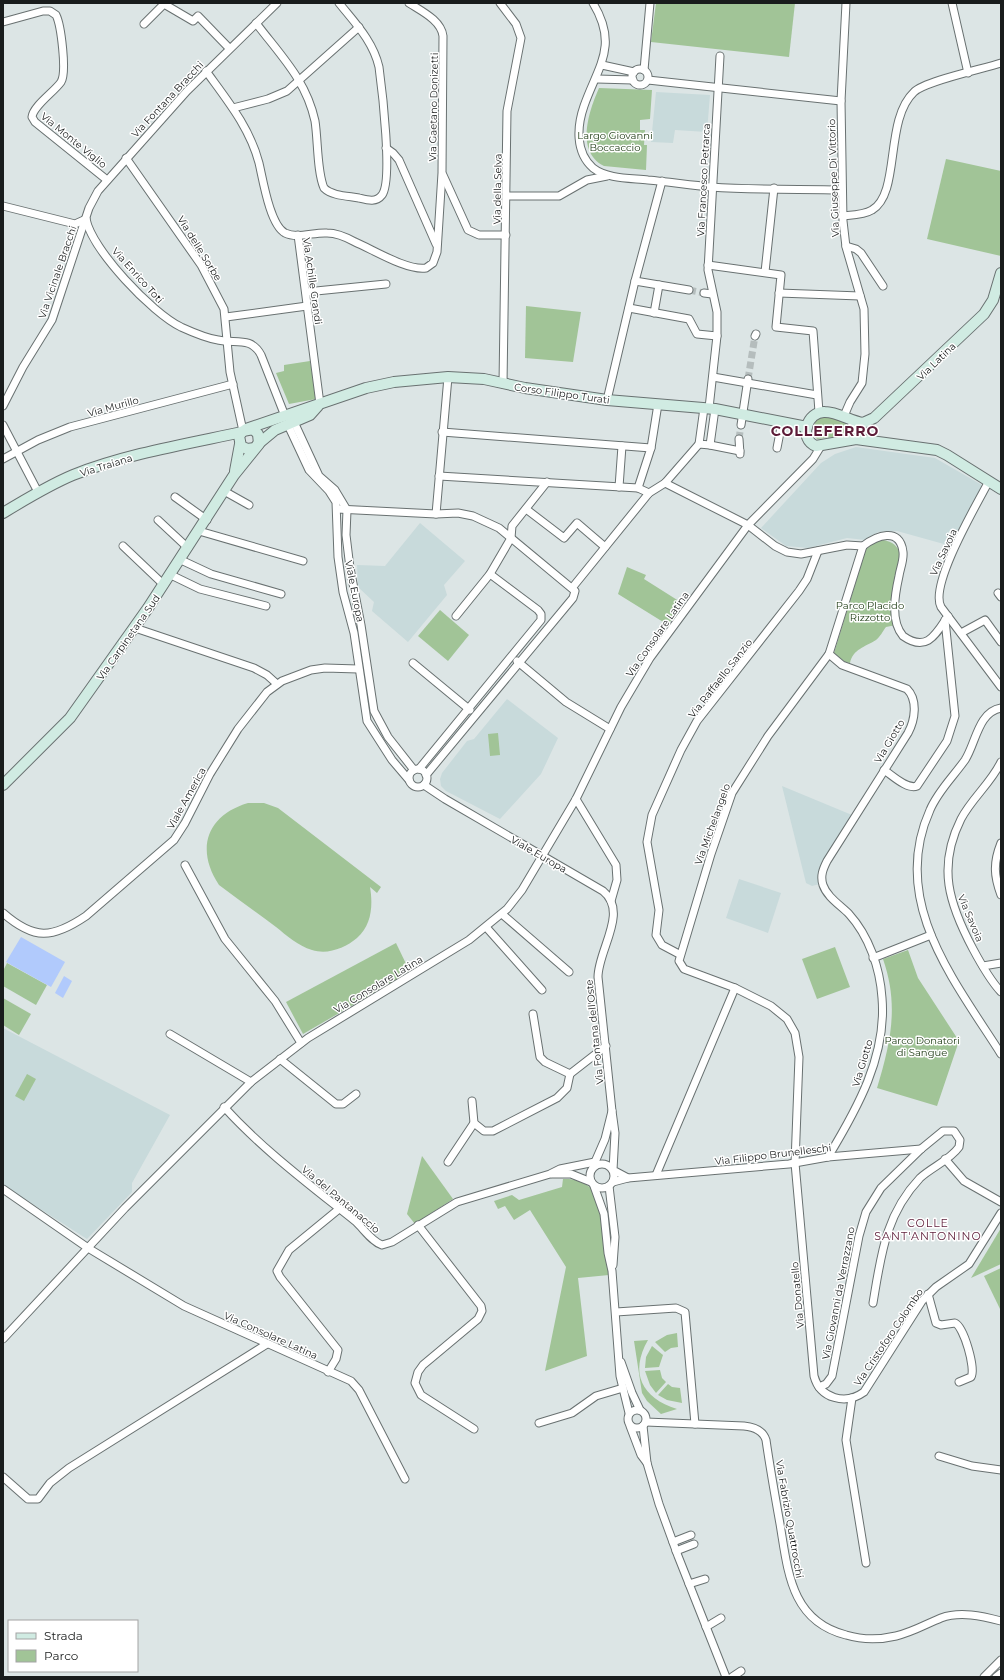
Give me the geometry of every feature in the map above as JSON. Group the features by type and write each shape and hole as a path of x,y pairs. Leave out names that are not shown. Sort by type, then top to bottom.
{"main road":[{"name":"Via Latina","path":"848,420 863,423 874,418 978,320 998,297 1001,273"},
{"name":"Corso Filippo Turati","path":"244,430 310,415 320,404 376,386 448,377 477,378 503,384 607,400 709,408 807,427"},
{"path":"847,441 852,433 848,420 831,412 819,412 810,418 807,427 807,436 811,444 821,446 847,441 854,438 940,451 1001,489"},
{"name":"Corso Filippo Turati","path":"256,447 270,433 289,419"},
{"path":"253,429 258,434 260,440 256,447 247,449 240,444 239,436 244,430 253,429"},
{"name":"Via Traiana","path":"3,513 38,492 68,477 92,468 244,430"},
{"name":"Via Traiana","path":"216,437 240,444"},
{"name":"Via Carpinetana Sud","path":"234,475 240,444"},
{"name":"Via Carpinetana Sud","path":"3,785 70,718 135,628 181,560 234,475 256,447"}],"street":[{"name":"Via Fontana Bracchi","path":"86,219 93,199 126,158 206,71 277,3"},
{"path":"256,23 301,81 311,106 317,135 322,182 326,190 367,200 379,198 385,187 386,148 378,62 370,42 339,3"},
{"name":"Via Gaetano Donizetti","path":"409,3 434,21 442,32 442,173 468,230 476,234 506,235"},
{"name":"Via della Selva","path":"500,3 516,24 521,38 508,104 503,384"},
{"path":"593,3 600,19 604,35 605,50 602,65 581,113 578,137 583,154 589,164 598,171 610,175 712,187 842,190"},
{"path":"648,80 647,74 644,70 650,3"},
{"name":"Via Giuseppe Di Vittorio","path":"846,3 841,101 842,216 846,246 860,296 865,321 864,372 860,386 850,402 848,420"},
{"path":"952,3 968,73"},
{"path":"144,24 164,4 193,21 198,16 229,48"},
{"name":"Via Monte Viglio","path":"3,22 46,11 56,15 64,76 58,86 34,110 32,118 34,122 107,180"},
{"path":"233,108 274,97 301,81 359,27"},
{"name":"Via Francesco Petrarca","path":"709,408 718,317 712,294 708,265 720,56"},
{"path":"842,216 868,212 876,208 881,200 889,177 898,123 903,108 911,95 922,86 1001,64"},
{"path":"602,65 634,72 639,69 644,70"},
{"name":"Via Achille Grandi","path":"206,71 233,108 256,153 277,226 285,233 298,235 320,404"},
{"path":"633,80 634,72"},
{"path":"597,78 633,80 636,84 642,85 648,80 841,101"},
{"path":"386,148 394,152 399,160 437,246"},
{"name":"Via delle Sorbe","path":"126,158 201,265 223,307 226,317 233,384 244,430"},
{"path":"298,235 323,233 339,235 405,265 420,268 428,267 433,263 437,246 442,173"},
{"path":"507,196 560,196 587,180 610,175"},
{"path":"607,400 635,281 662,181"},
{"path":"765,272 774,188"},
{"name":"Via Vicinale Bracchi","path":"3,206 75,224 86,219"},
{"name":"Via Vicinale Bracchi","path":"3,406 22,367 52,320 86,219"},
{"name":"Via Enrico Toti","path":"86,219 89,231 96,244 150,306 166,319 181,327 216,340 245,342 257,348 289,419"},
{"path":"846,246 856,249 861,253 883,286"},
{"path":"708,265 781,275 776,327 813,331 819,412"},
{"path":"635,281 689,290"},
{"path":"306,292 386,284"},
{"path":"654,313 659,285"},
{"path":"704,293 712,294"},
{"path":"779,293 860,296"},
{"path":"226,317 307,306"},
{"path":"629,308 689,320 697,334 717,336"},
{"path":"436,514 448,377"},
{"path":"713,377 748,381 817,395"},
{"path":"741,424 748,381"},
{"name":"Via Murillo","path":"3,459 16,451 70,427 233,384"},
{"path":"638,488 651,448 658,404"},
{"path":"490,574 538,610 542,616 540,623 470,710 417,769 409,775 409,780 412,785 416,787 424,785 426,775 520,664 573,598 573,590 648,493 665,483 699,444 709,408"},
{"path":"709,408 710,445"},
{"name":"Viale Europa","path":"289,419 307,466 314,478 331,493 335,500 337,509 338,557 343,592 354,633 365,714 370,728 409,780"},
{"name":"Viale Europa","path":"289,419 317,472 335,490 346,510 346,535 350,568 361,625 374,711 388,737 417,769"},
{"path":"848,420 864,439"},
{"path":"777,448 782,422"},
{"path":"3,425 38,492"},
{"path":"442,432 651,448"},
{"path":"699,444 710,445 740,453 739,439"},
{"path":"619,487 622,446"},
{"name":"Via Consolare Latina","path":"3,1339 125,1208 224,1107 251,1082 302,1043 462,944 502,914 518,895 576,798 610,729 630,692 654,653 748,525 813,459 821,446"},
{"path":"439,476 638,488 648,493"},
{"name":"Via Savoia","path":"989,481 950,558 939,585 938,601 946,618 961,633 1001,688"},
{"path":"456,616 490,574 511,538 512,526 547,482"},
{"path":"665,483 748,525 784,551 801,554 847,545 863,546"},
{"path":"224,491 249,505"},
{"path":"175,497 206,520"},
{"path":"337,509 436,514 453,513 470,515 491,524 511,538 573,590"},
{"path":"526,509 564,538 577,523 605,547"},
{"path":"158,520 188,548"},
{"path":"199,531 303,561"},
{"path":"829,654 863,546 876,537 885,535 894,538 901,547 903,556 895,605 897,623 903,636 914,642 928,641 936,635 946,618"},
{"path":"123,546 164,585"},
{"name":"Via Raffaello Sanzio","path":"679,954 662,945 656,935 658,910 647,842 652,815 678,756 698,721 799,591 808,577 818,551"},
{"path":"181,560 211,574 281,594"},
{"path":"171,575 197,588 266,606"},
{"path":"884,770 908,786 917,786 941,750 952,730 956,710 946,618"},
{"path":"961,633 985,620 1001,642"},
{"path":"135,628 254,668 277,684"},
{"name":"Via Giotto","path":"828,1157 859,1102 877,1050 881,1032 882,1000 880,982 874,958 861,931 850,915 829,894 822,879 827,861 910,728 914,708 912,695 904,687 839,664 829,654"},
{"name":"Via Michelangelo","path":"679,954 734,789 772,729 829,654"},
{"path":"512,657 566,702 610,729"},
{"path":"413,663 470,710"},
{"name":"Viale America","path":"3,913 27,930 48,934 70,927 102,904 174,840 185,823 210,774 241,724 261,698 277,684 293,676 316,669 358,668"},
{"path":"1001,708 991,711 985,718 968,756 932,805 921,834 918,856 918,886 922,909 931,935 946,967 1001,1054"},
{"name":"Via Savoia","path":"1001,762 993,776 962,818 952,842 948,866 948,887 954,908 966,935 983,966 1001,991"},
{"path":"417,769 426,775"},
{"name":"Viale Europa","path":"424,785 445,799 603,891 611,901"},
{"name":"Via Fontana dell'Oste","path":"576,798 616,866 617,880 611,901 614,908 614,920 600,957 598,970 612,1111 615,1126 613,1170"},
{"path":"1001,843 995,877 1001,896"},
{"path":"185,865 224,939 275,1001 302,1043"},
{"path":"502,914 569,972"},
{"path":"486,927 542,990"},
{"path":"874,958 931,935"},
{"name":"Via Donatello","path":"679,954 680,964 684,969 735,988 777,1010 789,1021 795,1033 799,1057 795,1163 814,1373 819,1387"},
{"path":"983,966 1001,963"},
{"path":"656,1175 735,988"},
{"path":"533,1014 540,1057 545,1062 570,1074"},
{"path":"170,1034 251,1082"},
{"path":"474,1123 484,1131 493,1131 549,1104 565,1091 569,1082 570,1074 606,1046"},
{"path":"280,1059 336,1104 343,1104 356,1094"},
{"path":"448,1162 474,1123 472,1100"},
{"name":"Via del Pantanaccio","path":"224,1107 265,1147 375,1241 382,1245 392,1242 457,1202 550,1174 560,1169 596,1164"},
{"name":"Via Fontana dell'Oste","path":"596,1164 605,1139 612,1111"},
{"name":"Via Giovanni da Verrazzano","path":"819,1387 826,1384 832,1376 858,1236 864,1217 881,1188 921,1149 943,1131 954,1131 960,1140 956,1150 945,1159"},
{"name":"Via Filippo Brunelleschi","path":"611,1184 628,1178 795,1163 828,1157 921,1149"},
{"path":"872,1303 884,1241 891,1222 902,1202 920,1179 945,1159 964,1181 1001,1202"},
{"path":"628,1178 604,1164 596,1164 590,1175 604,1210 608,1253 612,1271 623,1388 629,1414 627,1420 641,1455 647,1463"},
{"path":"612,1271 615,1241 611,1184 614,1178 613,1170"},
{"name":"Via del Pantanaccio","path":"550,1174 571,1174 593,1184"},
{"path":"593,1184 602,1188 611,1184"},
{"path":"3,1190 88,1248"},
{"path":"328,1372 337,1358 339,1352 338,1348 280,1277 277,1271 289,1250 339,1209"},
{"name":"Via Cristoforo Colombo","path":"866,1564 847,1446 847,1425 852,1398 862,1394 868,1388 928,1294 969,1264 1001,1213"},
{"path":"418,1225 481,1306 482,1311 478,1319 423,1365 417,1376 416,1387 424,1398 474,1429"},
{"name":"Via Consolare Latina","path":"88,1248 184,1306 328,1372 349,1380 357,1387 405,1479"},
{"path":"928,1294 936,1323 942,1325 955,1323 962,1329 973,1372 969,1378 960,1382"},
{"path":"616,1312 676,1308 685,1312 695,1424"},
{"path":"3,1477 28,1499 38,1499 50,1483 69,1468 267,1344"},
{"path":"620,1360 640,1410 646,1416 644,1424 647,1463 676,1551 726,1677"},
{"path":"819,1387 833,1398 852,1398"},
{"path":"538,1423 575,1411 596,1396 623,1388"},
{"path":"629,1414 634,1410 640,1410"},
{"path":"630,1426 637,1428 644,1424"},
{"name":"Via Fabrizio Quattrocchi","path":"644,1424 747,1426 756,1428 764,1435 790,1581 806,1611 820,1625 854,1637 876,1639 907,1633 951,1615 968,1615 1001,1620"},
{"path":"939,1456 972,1466 1001,1470"},
{"path":"673,1542 691,1535"},
{"path":"676,1551 694,1544"},
{"path":"689,1584 705,1579"},
{"path":"706,1627 721,1618"},
{"path":"984,1677 1001,1660"},
{"path":"732,1677 741,1671"},
{"path":"996,1677 1001,1673"}],"shaded area":[{"path":"656,92 710,95 707,132 675,130 673,143 651,142"},
{"path":"856,447 935,458 982,485 951,546 897,531 878,532 865,540 847,538 808,548 786,546 761,528 821,463 835,454"},
{"path":"420,523 465,561 444,585 447,595 408,642 372,611 374,602 358,587 357,565 385,566"},
{"path":"507,699 558,738 541,774 500,819 446,791 441,786 440,779 442,773 467,741 474,739"},
{"path":"782,786 852,815 822,864 820,884 812,886 806,883"},
{"path":"739,879 781,893 768,933 726,918"},
{"path":"3,1028 170,1115 132,1183 132,1192 87,1239 3,1185"}],"green space":[{"path":"656,3 795,3 789,57 651,42"},
{"name":"Largo Giovanni Boccaccio","path":"599,88 652,90 650,119 640,120 640,130 645,130 644,145 647,145 646,170 604,166 595,159 590,151 587,141 587,130 591,108"},
{"path":"946,159 1001,171 1001,256 927,239"},
{"path":"526,306 581,312 573,362 525,358"},
{"path":"310,361 316,399 289,404 276,373 284,371 284,365"},
{"path":"819,418 841,419 846,423 846,432 841,436 817,439 814,436 814,424"},
{"name":"Parco Placido Rizzotto","path":"883,540 894,544 901,555 896,625 886,627 876,640 854,654 850,663 845,662 834,653 866,549 876,541"},
{"path":"627,567 646,575 644,579 682,603 668,625 618,594"},
{"path":"440,610 469,635 448,661 418,636"},
{"path":"498,733 500,755 490,756 488,734"},
{"path":"248,803 264,803 278,808 381,887 377,893 370,887 370,914 366,927 357,938 342,948 336,950 324,952 312,950 292,940 219,885 212,872 208,859 207,846 209,835 214,825 223,816 234,808"},
{"path":"396,943 410,972 303,1034 286,1002"},
{"path":"835,947 850,987 817,999 802,959"},
{"name":"Parco Donatori di Sangue","path":"908,950 918,978 959,1041 937,1106 877,1088 889,1039 892,1008 891,992 883,959"},
{"path":"7,963 47,985 36,1005 3,986 3,971"},
{"path":"3,998 31,1014 19,1035 3,1025"},
{"path":"27,1074 36,1079 24,1101 15,1096"},
{"path":"422,1156 453,1199 415,1224 407,1214"},
{"path":"563,1179 577,1180 587,1185 596,1194 602,1205 609,1275 578,1278 587,1356 545,1371 566,1267 530,1210 514,1220 505,1206 498,1209 494,1201 512,1195 519,1200 562,1187"},
{"path":"1001,1228 1001,1264 971,1278"},
{"path":"1001,1268 1001,1311 984,1276"},
{"path":"677,1333 678,1347 671,1348 665,1352 655,1342 667,1335"},
{"path":"648,1340 642,1352 640,1363 642,1383 647,1391 655,1398 677,1409 661,1414 647,1401 642,1393 634,1341"},
{"path":"652,1346 663,1355 659,1367 645,1368 646,1357"},
{"path":"660,1370 662,1378 666,1382 656,1393 650,1385 645,1371"},
{"path":"668,1384 672,1387 680,1388 682,1403 667,1400 658,1395"}],"water":[{"path":"21,937 65,962 51,987 6,962"},
{"path":"64,976 72,981 63,998 55,993"}],"tunnel":[{"path":"689,290 704,293"},
{"path":"748,379 755,336"},
{"path":"739,439 741,425"}],"district":[{"name":"COLLEFERRO","path":"825,431"},
{"name":"COLLE SANT'ANTONINO","path":"928,1229"}]}
